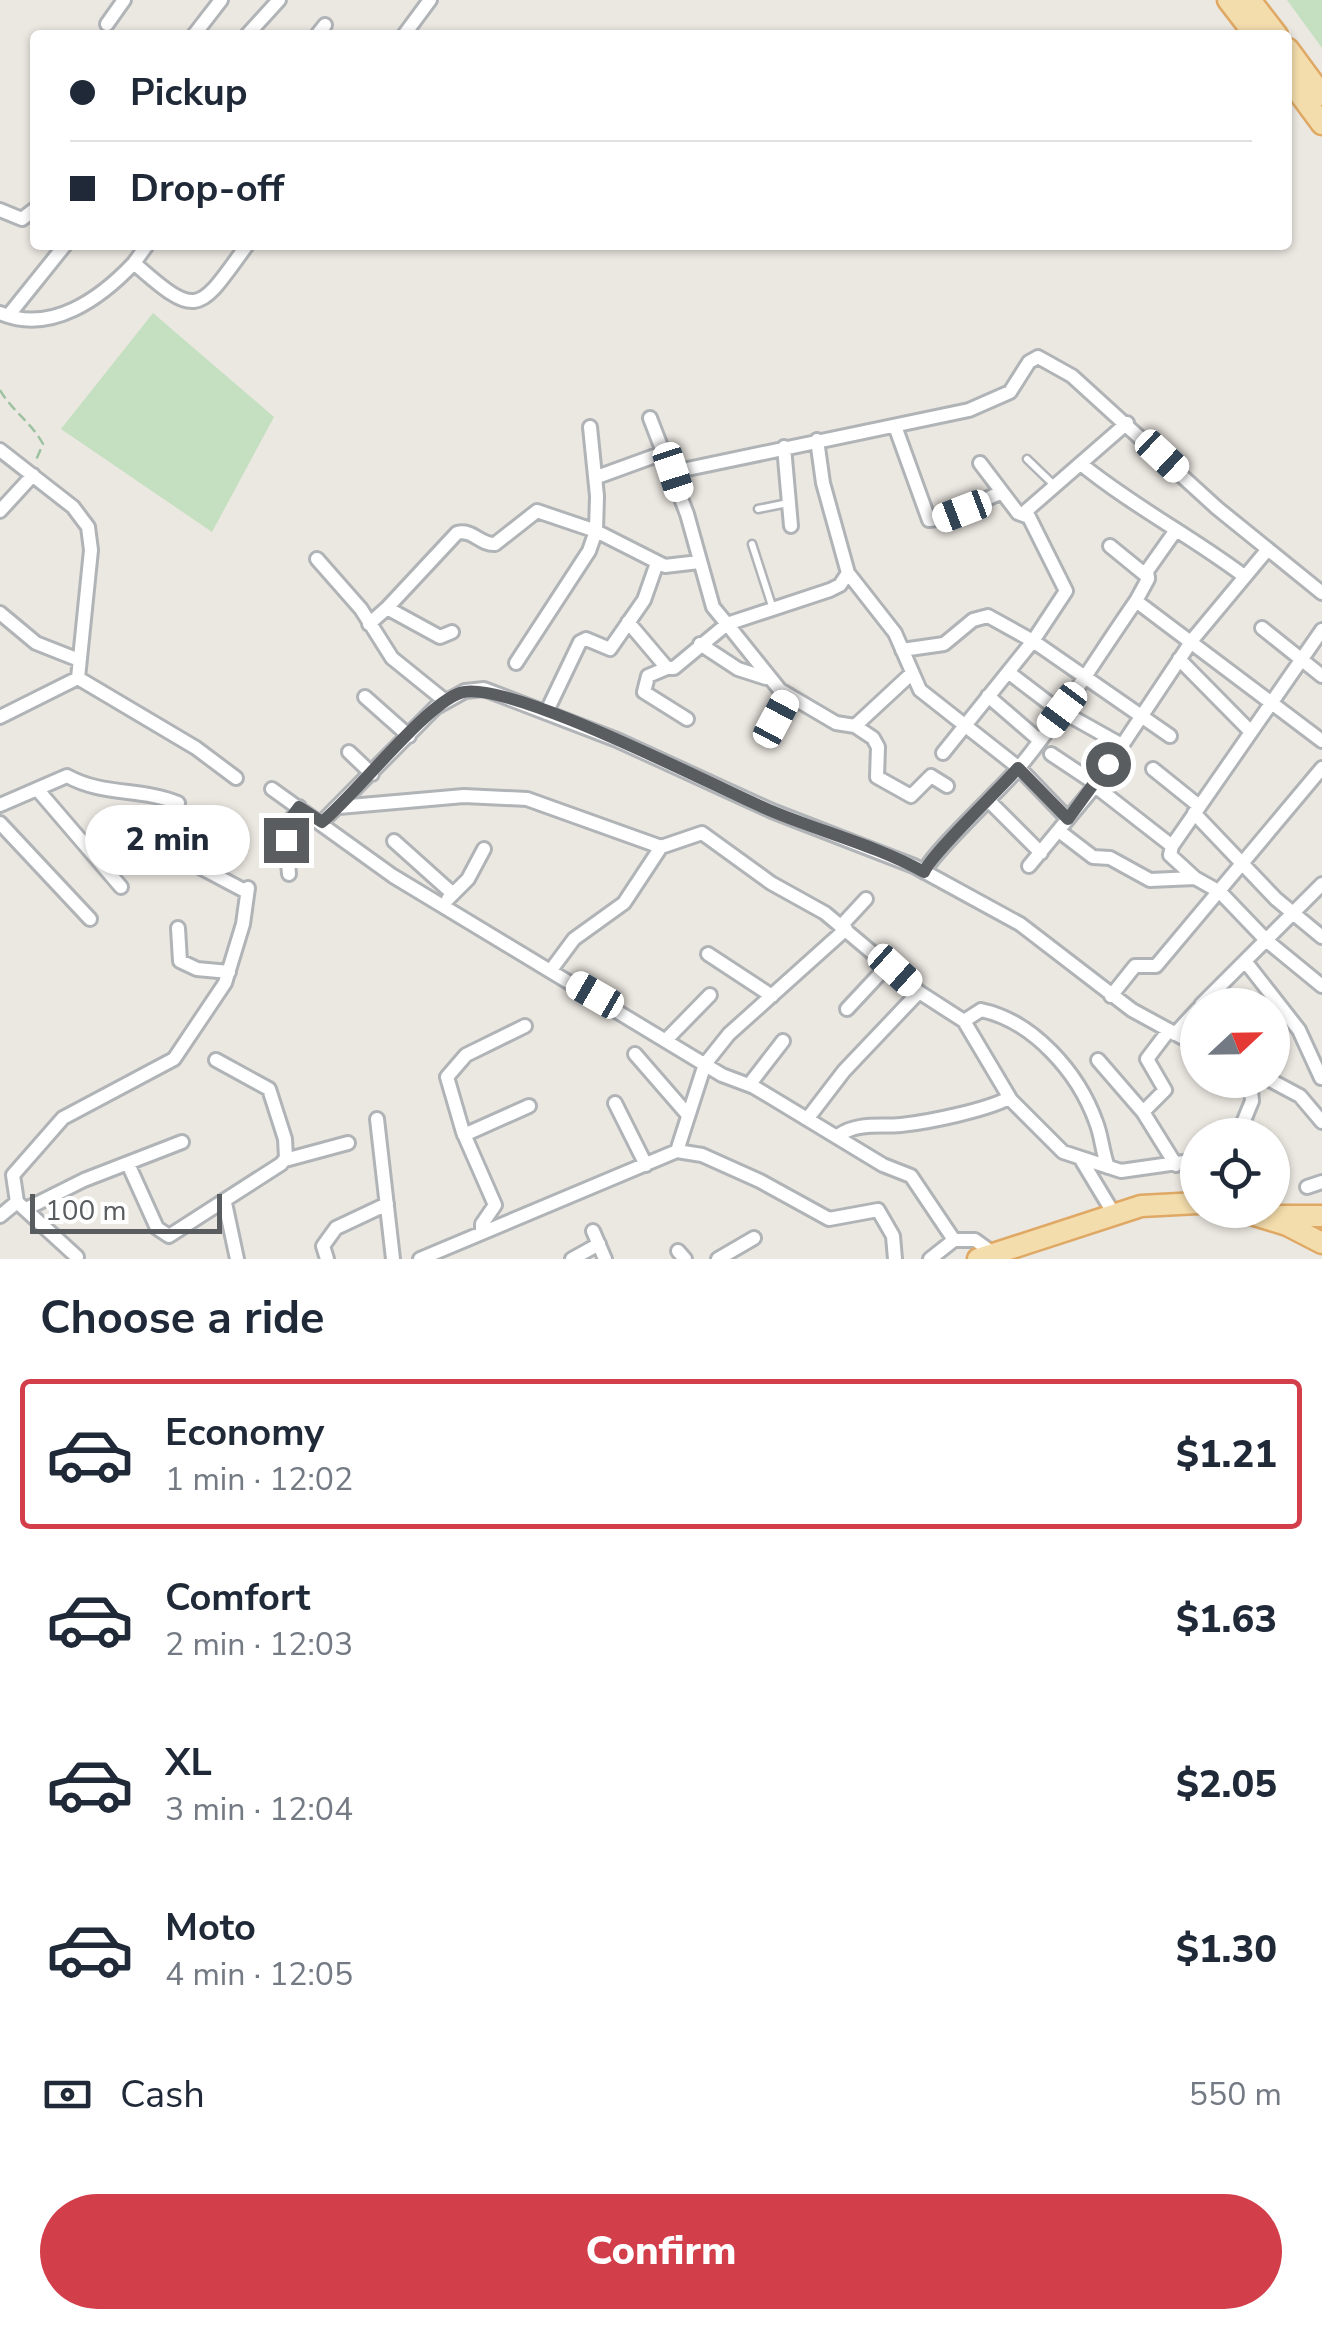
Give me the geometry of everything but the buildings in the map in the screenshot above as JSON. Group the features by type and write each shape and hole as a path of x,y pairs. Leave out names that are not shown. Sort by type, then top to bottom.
{"main road":[{"path":"1228,0 1251,30"},
{"path":"1250,0 1273,30"},
{"path":"1292,54 1322,95"},
{"path":"1292,83 1322,124"},
{"path":"985,1256 1142,1206 1180,1204"},
{"path":"1290,1214 1322,1216"},
{"path":"1278,1228 1322,1257"},
{"path":"1284,1228 1322,1243"}],"street":[{"path":"108,24 124,0"},
{"path":"198,30 221,0"},
{"path":"252,30 279,0"},
{"path":"408,30 430,0"},
{"path":"0,210 22,219 30,212"},
{"path":"60,250 2,314 28,320 90,304 143,250"},
{"path":"134,263 169,294 201,301 243,250"},
{"path":"673,472 895,426 999,399 1010,392 1029,362 1038,358 1062,369 1322,592"},
{"path":"650,418 673,472 712,607 766,678 836,723 855,726 878,744 877,777 913,796 931,776 947,786"},
{"path":"1026,516 1030,505 1127,423"},
{"path":"895,426 929,520 944,518 1002,492"},
{"path":"516,663 589,550 596,531 596,477 590,427"},
{"path":"817,440 823,483 848,573 895,633 920,690 1018,768 1094,857 1110,858 1150,880 1195,878"},
{"path":"784,446 791,526"},
{"path":"0,450 79,512 92,538 78,678"},
{"path":"596,477 663,453"},
{"path":"943,753 1033,641 1060,602 1065,584 1026,516 1018,514 980,463"},
{"path":"1082,464 1141,511 1244,576"},
{"path":"0,511 30,472"},
{"path":"369,624 457,533 467,532 488,545 495,544 537,511 596,531 665,566 698,562"},
{"path":"924,872 929,859 989,802 1018,768 1085,680 1176,530"},
{"path":"1110,546 1148,576"},
{"path":"1028,866 1095,785 1140,712 1193,639 1268,549"},
{"path":"316,559 392,658 444,700"},
{"path":"546,713 580,642 586,640 610,648 644,600 657,563"},
{"path":"687,719 644,692 648,676 674,668 727,624 840,585 848,573"},
{"path":"1136,600 1193,639 1322,741"},
{"path":"387,608 440,637 452,632"},
{"path":"0,612 36,643 79,660"},
{"path":"902,650 944,644 974,620 988,616 1033,641 1170,736"},
{"path":"628,622 668,668"},
{"path":"1262,628 1322,676"},
{"path":"1322,630 1172,846 1170,855 1195,878 1220,892 1267,941 1322,986"},
{"path":"700,644 738,670 766,678"},
{"path":"1179,659 1250,731"},
{"path":"1008,672 1120,744"},
{"path":"855,726 911,674"},
{"path":"0,717 78,678"},
{"path":"78,678 196,748 236,778"},
{"path":"322,822 444,700 465,691 484,690 924,872 1020,924 1111,996 1180,1036"},
{"path":"767,734 789,695"},
{"path":"988,696 1039,740"},
{"path":"365,697 409,736"},
{"path":"349,752 372,774"},
{"path":"1051,754 1172,846"},
{"path":"1153,770 1322,937"},
{"path":"1111,996 1135,966 1156,966 1321,772"},
{"path":"0,805 67,776 103,792 158,795 178,804"},
{"path":"36,789 121,887"},
{"path":"272,789 393,876 447,899 552,970 705,1064 838,1135 882,1165 911,1176 954,1240"},
{"path":"339,807 464,796 527,798 660,846"},
{"path":"989,802 1041,853"},
{"path":"289,874 286,830 299,807"},
{"path":"0,823 90,919"},
{"path":"552,970 574,938 624,903 660,846 695,833 710,836 771,883 843,928 919,992 964,1021 1009,1098 1063,1152 1120,1171 1180,1164"},
{"path":"394,842 447,899"},
{"path":"447,899 468,878 484,850"},
{"path":"77,1257 22,1205 13,1175 54,1125 174,1059 229,972 248,890 198,866"},
{"path":"1218,988 1322,884"},
{"path":"677,1151 705,1064 730,1034 843,928 866,899"},
{"path":"178,928 180,961 197,969 229,972"},
{"path":"708,954 772,996"},
{"path":"1244,961 1299,1030 1321,1078"},
{"path":"846,1010 888,964"},
{"path":"808,1118 844,1071 919,992"},
{"path":"666,1040 710,995"},
{"path":"964,1021 982,1010 1000,1014 1044,1042 1092,1112 1108,1168"},
{"path":"1143,1112 1166,1090 1147,1059 1180,1025"},
{"path":"482,1233 482,1224 495,1206 464,1135 446,1077 466,1055 525,1026"},
{"path":"749,1085 783,1041"},
{"path":"635,1054 688,1116"},
{"path":"216,1060 269,1089 285,1139 284,1160"},
{"path":"1098,1060 1143,1112 1176,1165"},
{"path":"1290,1091 1300,1096 1322,1122"},
{"path":"838,1135 873,1124 900,1125 962,1110 980,1112 1009,1098"},
{"path":"615,1103 646,1165"},
{"path":"464,1135 529,1106"},
{"path":"377,1120 393,1259"},
{"path":"0,1216 182,1142"},
{"path":"130,1166 158,1228 170,1236 225,1203 284,1160 348,1143"},
{"path":"420,1259 677,1151 702,1155 833,1220 878,1210 893,1236 896,1259"},
{"path":"1082,1161 1114,1214"},
{"path":"1306,1187 1322,1182"},
{"path":"225,1203 237,1259"},
{"path":"327,1259 323,1246 336,1228 388,1204"},
{"path":"572,1259 596,1237 605,1259"},
{"path":"718,1259 754,1238"},
{"path":"930,1259 954,1240 975,1240 985,1256"}],"lane":[{"path":"1027,459 1055,486"},
{"path":"758,510 789,502"},
{"path":"752,544 774,609"}],"path":[{"path":"0,390 10,408 25,419 43,444 42,454 30,472"}],"green space":[{"path":"1287,0 1322,0 1322,48"},
{"path":"153,313 274,417 212,532 61,429"}],"route":[{"path":"286,840 287,823 299,807 322,822 436,706 465,691 484,690 592,730 772,811 876,848 924,872 929,859 968,825 1018,768 1068,819 1108,764"}]}
